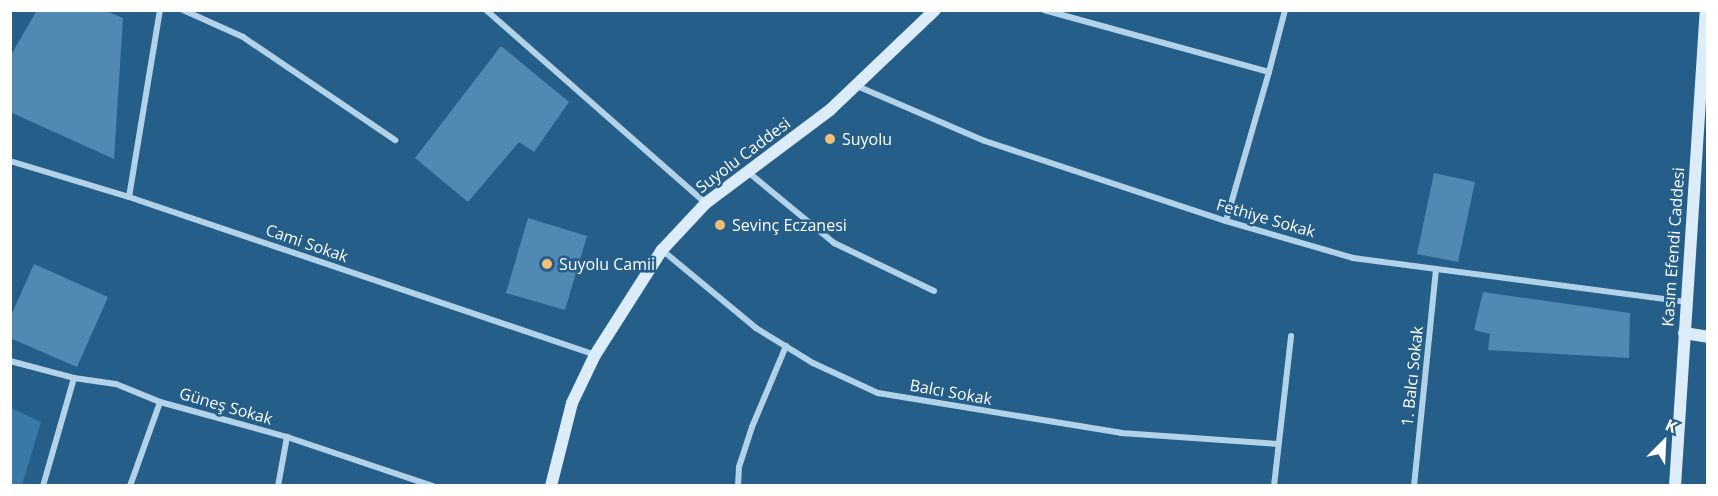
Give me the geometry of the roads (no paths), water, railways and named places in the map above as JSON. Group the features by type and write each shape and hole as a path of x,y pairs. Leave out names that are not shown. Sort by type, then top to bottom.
{"street":[{"path":"129,197 160,10"},
{"path":"183,10 243,37 395,140"},
{"path":"486,10 706,203"},
{"name":"Suyolu Caddesi","path":"551,486 572,403 595,355 662,250 706,203 857,86 935,10"},
{"path":"1044,10 1269,72"},
{"path":"1226,221 1285,10"},
{"name":"Kasım Efendi Caddesi","path":"1675,486 1706,10"},
{"name":"Fethiye Sokak","path":"857,86 985,141 1226,221 1353,258 1686,302"},
{"name":"Cami Sokak","path":"10,161 129,197 595,355"},
{"path":"748,171 834,243 934,291"},
{"name":"Balcı Sokak","path":"662,250 756,328 813,363 878,393 1121,434 1278,444"},
{"name":"1. Balcı Sokak","path":"1414,486 1436,269"},
{"path":"1684,333 1707,337"},
{"path":"1274,486 1291,336"},
{"path":"738,486 739,467 752,427 786,346"},
{"name":"Güneş Sokak","path":"10,361 74,378 116,384 160,402 287,437 433,486"},
{"path":"43,486 74,378"},
{"path":"130,486 160,402"},
{"path":"278,486 287,437"}],"place":[{"name":"Suyolu","path":"830,139"},
{"name":"Sevinç Eczanesi","path":"720,225"},
{"name":"Suyolu Camii","path":"547,264"}]}
